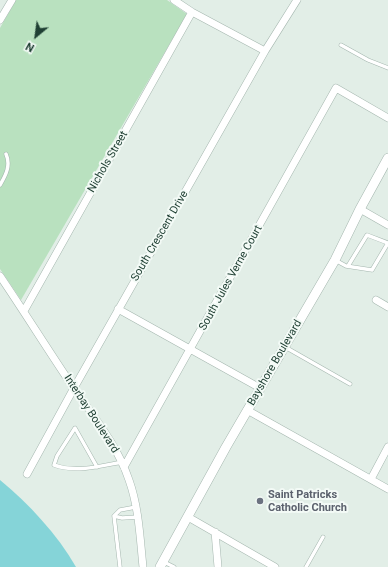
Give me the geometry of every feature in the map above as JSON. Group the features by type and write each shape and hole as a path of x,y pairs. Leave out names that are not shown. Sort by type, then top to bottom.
{"street":[{"path":"0,20 12,0"},
{"path":"174,0 192,12 265,51"},
{"name":"South Crescent Drive","path":"27,474 118,309 265,51 297,0"},
{"name":"Nichols Street","path":"24,311 192,12"},
{"name":"South Jules Verne Court","path":"123,464 191,349 336,88 388,118"},
{"name":"Bayshore Boulevard","path":"163,564 247,410 334,260 360,209 387,162"},
{"path":"360,209 388,225"},
{"name":"Interbay Boulevard","path":"0,276 74,388 101,424 123,464 138,517 143,567"},
{"path":"376,300 388,307"},
{"path":"118,309 260,388"},
{"path":"247,410 388,489"},
{"path":"371,480 388,447"},
{"path":"188,517 275,567"},
{"path":"214,532 218,567"}],"lane":[{"path":"341,45 368,60 388,68"},
{"path":"0,185 6,175 9,164 6,154"},
{"path":"334,260 348,266 372,270 388,243 367,235 348,266"},
{"path":"284,346 350,384"},
{"path":"97,467 75,428 57,456 54,466 64,469 97,467 123,464"},
{"path":"114,516 120,510 136,507"},
{"path":"114,516 122,518 138,517"},
{"path":"114,516 120,567"},
{"path":"306,567 323,536"},
{"path":"163,564 174,567"}],"green space":[{"path":"16,0 167,0 187,14 21,300 0,269 0,28"}],"water":[{"path":"0,480 42,520 76,567 0,567"}],"place":[{"name":"Saint Patricks Catholic Church","path":"260,501"}]}
